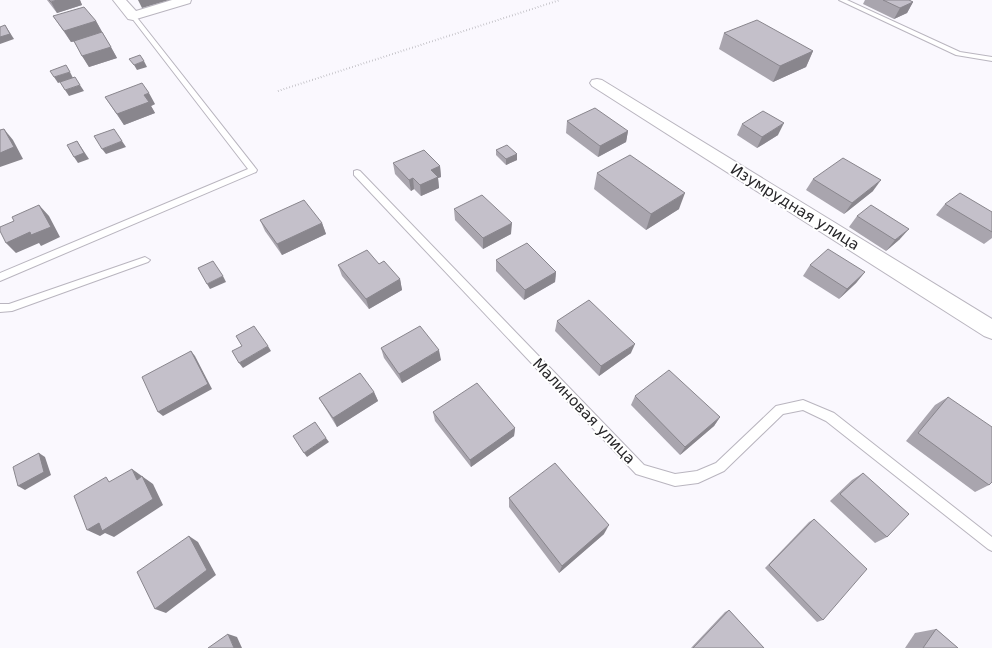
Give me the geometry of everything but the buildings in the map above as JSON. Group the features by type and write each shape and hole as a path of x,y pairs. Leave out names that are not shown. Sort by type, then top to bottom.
{"street":[{"path":"119,0 133,16 185,0"},
{"name":"Изумрудная улица","path":"597,83 992,330"}],"lane":[{"path":"842,0 958,54 992,59"},
{"path":"0,278 253,170 133,16"},
{"name":"Малиновая улица","path":"357,173 640,470 675,480 698,477 720,467 780,410 803,405 830,417 992,545"},
{"path":"0,308 9,308 145,260"}],"path":[{"path":"278,91 560,0"}]}
